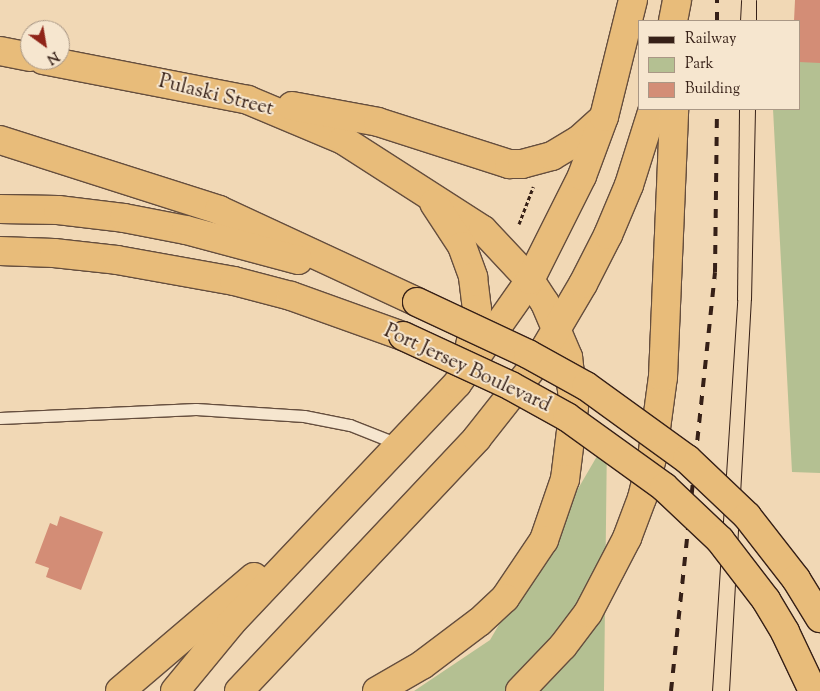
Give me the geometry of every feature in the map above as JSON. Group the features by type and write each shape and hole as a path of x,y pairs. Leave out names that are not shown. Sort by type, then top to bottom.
{"highway":[{"path":"175,691 231,623 457,384 530,280 582,176 604,117 633,0"},
{"path":"675,20 677,0"},
{"path":"0,51 20,55"},
{"name":"Pulaski Street","path":"70,65 248,100 343,140 483,230 530,280 558,328 573,384 570,448 565,479 544,540 504,598 452,644 377,691"},
{"path":"248,100 350,115 509,164 537,162 566,150 604,117"},
{"path":"239,691 477,438 514,393 558,328 608,235 629,185 653,110"},
{"path":"520,691 564,646 588,613 628,538 642,498 652,458 663,377 674,110"},
{"path":"0,140 218,210 417,302"},
{"path":"0,152 73,164"},
{"name":"Pulaski Street","path":"428,195 462,246 476,292 472,345 457,384"},
{"name":"Port Jersey Boulevard","path":"0,209 58,210 186,230 302,262 417,302 528,354 586,386 688,459 747,516 796,579 820,618"},
{"name":"Port Jersey Boulevard","path":"0,252 54,253 117,260 234,282 291,296 403,336 502,382 558,413 664,487 720,540 766,600 785,632 813,691"},
{"path":"457,384 514,393 549,414 570,448"},
{"path":"120,691 367,480"}],"lane":[{"path":"0,418 196,409 304,416 350,425 400,445"}],"path":[{"path":"514,232 519,224 535,182"},
{"path":"519,224 525,230"}],"green space":[{"path":"800,58 820,58 820,473 792,472 773,110 800,110"},
{"path":"607,439 604,691 414,691 490,640"}],"building":[{"path":"795,0 820,0 820,63 800,62 800,20 794,20"},
{"path":"60,516 103,532 81,590 46,577 49,568 35,563 50,523 57,526"}],"tram line":[{"path":"740,20 741,0"},
{"path":"756,0 756,20"},
{"path":"712,691 737,300 739,110"},
{"path":"729,691 751,300 755,110"}],"railway":[{"path":"717,0 717,20"},
{"path":"671,691 715,272 717,110"}]}
